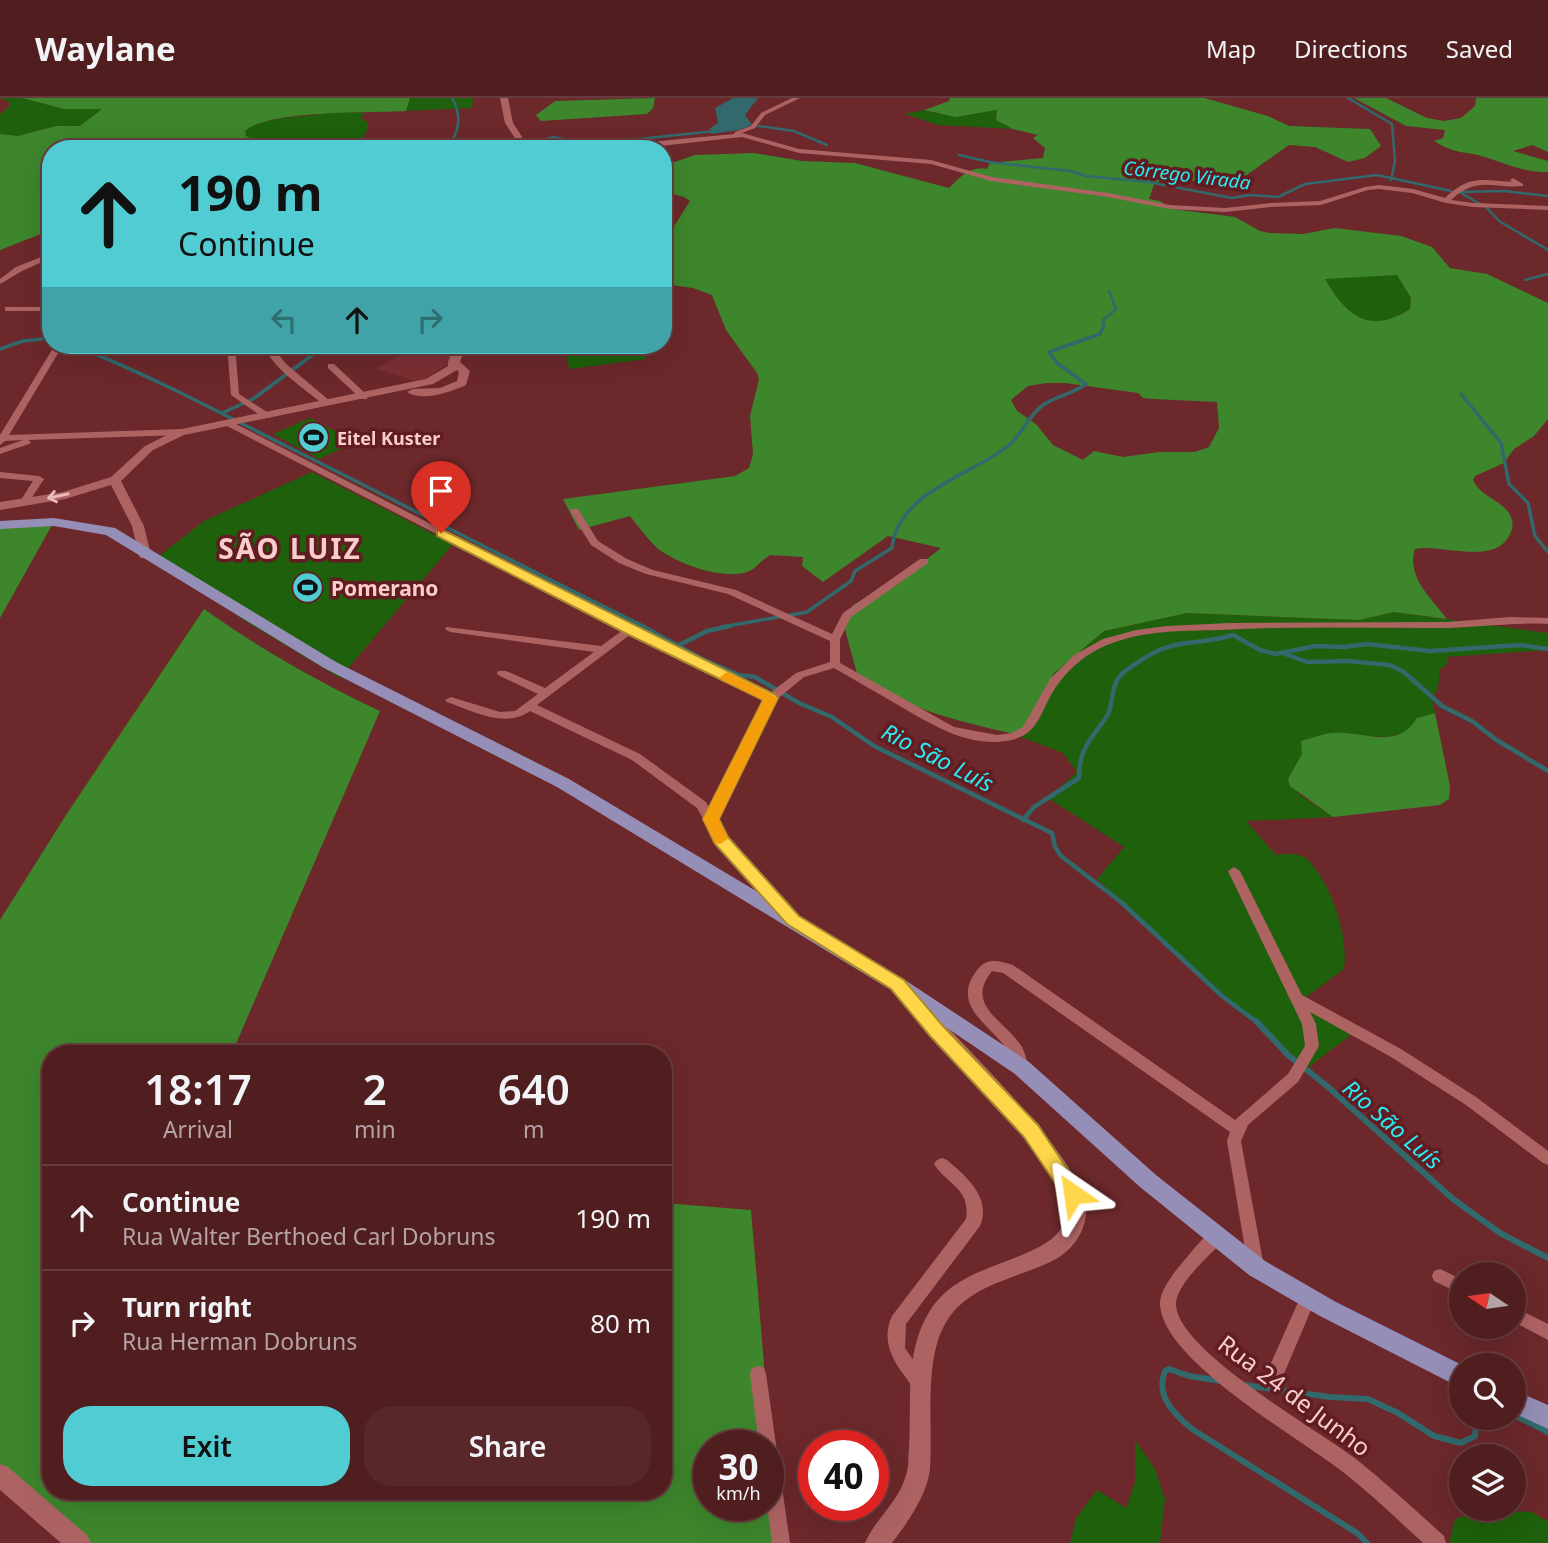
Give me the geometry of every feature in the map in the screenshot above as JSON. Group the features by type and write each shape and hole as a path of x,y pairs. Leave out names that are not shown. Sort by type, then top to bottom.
{"main road":[{"path":"0,525 54,522 110,531 145,555 330,665 563,783 898,985 1022,1068 1148,1181 1256,1268 1449,1371"},
{"path":"1526,1407 1548,1417"}],"street":[{"path":"504,98 511,128 520,140"},
{"path":"672,142 733,134 753,127 763,114 797,98"},
{"path":"733,134 755,137 808,152 931,162 991,178 1108,195 1154,205 1225,210 1321,203 1373,187 1413,191 1446,201 1483,206 1548,208"},
{"path":"1446,201 1469,183 1521,185 1513,180"},
{"path":"0,282 19,269 42,259"},
{"path":"8,309 42,309"},
{"path":"1,439 53,354"},
{"path":"233,354 233,390 258,414"},
{"path":"270,354 327,403"},
{"path":"1,439 181,432 230,423 258,414 364,397 424,383 453,368 457,354"},
{"path":"396,391 436,392 457,385 465,378 465,372 457,354"},
{"path":"331,366 364,397"},
{"path":"440,377 457,385"},
{"path":"424,383 436,392"},
{"path":"230,423 630,630 775,695"},
{"path":"0,506 96,487 115,480 149,448 181,432"},
{"path":"0,451 37,438"},
{"path":"0,475 39,479 24,503"},
{"path":"115,480 138,526 145,555"},
{"path":"575,511 594,543 623,561 650,572 732,592 835,639"},
{"path":"835,664 835,639 847,615 924,561"},
{"path":"711,819 775,695 800,675 835,664 950,730 995,737 1022,733 1030,725 1052,684 1068,666 1088,650 1109,640 1192,627 1298,624 1451,625 1509,620 1548,621"},
{"path":"450,629 604,650"},
{"path":"451,700 504,717 518,715 630,630"},
{"path":"502,673 546,693"},
{"path":"529,706 636,757 702,805 721,840 793,920"},
{"path":"1234,872 1298,999 1309,1024 1312,1046 1293,1078 1242,1121 1237,1129 1234,1141 1236,1156 1256,1268"},
{"path":"1022,1068 1016,1050 976,1005 975,991 979,978 988,967 998,965 1008,969 1237,1129"},
{"path":"877,1543 892,1525 918,1474 922,1424 920,1383 925,1348 934,1321 953,1299 985,1277 1064,1244 1075,1223 1076,1209 1073,1194 1031,1131 936,1031 898,985"},
{"path":"1298,999 1396,1053 1471,1101 1548,1159"},
{"path":"920,1383 896,1352 894,1336 898,1321 974,1221 978,1208 971,1191 942,1164"},
{"name":"Rua 24 de Junho","path":"1216,1237 1175,1284 1167,1305 1176,1327 1221,1373 1349,1465 1437,1543"},
{"path":"1440,1276 1449,1281"},
{"path":"1272,1381 1308,1298"},
{"path":"1526,1320 1548,1332"},
{"path":"758,1374 766,1430"},
{"path":"0,1475 79,1543"},
{"path":"778,1521 781,1543"}],"shaded area":[{"path":"400,354 462,355 420,382 376,369"}],"green space":[{"path":"0,98 22,98 64,109 103,108 80,126 56,126 18,136 0,134 0,114 10,106 8,101"},
{"path":"22,98 410,98 406,111 275,119 245,131 246,136 254,140 42,140 42,234 0,250 0,134 18,136 56,126 80,126 102,109 64,109"},
{"path":"410,98 473,98 472,108 406,111"},
{"path":"655,98 653,108 647,114 541,121 536,115 555,101"},
{"path":"950,98 1204,98 1268,116 1289,126 1370,129 1381,146 1365,158 1348,162 1315,147 1289,145 1241,179 1155,182 1149,199 1160,201 1173,209 1235,217 1260,231 1270,233 1303,234 1335,228 1401,236 1432,247 1450,268 1487,274 1548,303 1548,419 1534,436 1514,449 1504,463 1475,476 1473,480 1480,490 1509,513 1512,524 1510,534 1504,543 1495,549 1484,551 1415,549 1413,559 1417,578 1447,619 1394,612 1359,620 1187,613 1104,631 1053,674 1037,721 1014,734 914,706 858,677 844,626 853,605 909,573 941,548 888,536 823,582 802,566 803,557 770,555 753,569 743,573 702,570 675,559 655,546 630,516 579,530 563,499 735,476 749,468 753,454 750,416 759,379 757,373 726,330 712,295 693,288 672,285 672,227 690,201 672,194 672,163 695,155 754,153 802,161 855,163 949,188 965,173 975,169 987,169 990,163 1043,158 1045,148 1033,138 1038,135 1013,129 996,120 997,110 955,117 924,110 949,101","holes":["1397,275 1411,298 1410,309 1396,317 1371,321 1351,312 1325,279","1065,383 1138,393 1143,398 1217,402 1219,428 1209,447 1195,452 1159,452 1123,457 1094,451 1083,460 1053,445 1036,424 1017,411 1011,400 1028,386"]},
{"path":"1354,98 1386,98 1427,118 1444,121 1461,118 1475,106 1476,98 1548,98 1548,152 1532,145 1513,151 1548,161 1548,172 1524,169 1449,149 1434,141 1443,138 1445,130 1406,126"},
{"path":"924,110 952,114 998,110 995,119 1013,129 938,125 905,114"},
{"path":"365,113 361,118 368,123 368,129 361,140 254,140 246,136 245,131 263,122 322,114"},
{"path":"1397,275 1411,298 1410,309 1396,317 1371,321 1350,311 1341,303 1324,278"},
{"path":"566,354 642,354 647,359 569,369"},
{"name":"Eitel Kuster","path":"310,418 356,442 319,459 273,434"},
{"name":"Pomerano","path":"312,472 453,544 340,678 242,619 159,556 204,521"},
{"path":"52,525 0,618 0,526"},
{"path":"204,609 290,664 380,711 235,1045 42,1045 42,1500 672,1500 672,1204 751,1210 769,1430 693,1430 693,1521 777,1521 779,1543 68,1543 0,1486 0,920 66,815"},
{"path":"1394,612 1548,633 1548,650 1447,657 1448,664 1440,669 1438,688 1432,698 1435,713 1417,718 1409,731 1389,737 1366,736 1302,754 1288,779 1300,795 1333,817 1246,821 1276,855 1297,855 1308,860 1331,896 1341,927 1344,969 1305,998 1356,1031 1306,1069 1097,879 1124,847 1048,798 1077,772 1063,753 1014,734 1048,688 1053,674 1104,631 1187,613 1359,620"},
{"path":"1435,713 1450,786 1449,799 1440,805 1333,817 1290,786 1288,779 1302,754 1301,741 1334,733 1390,737 1409,728 1417,718"},
{"path":"1135,1440 1155,1469 1165,1499 1160,1543 1070,1543 1076,1518 1097,1490 1126,1508 1135,1482"},
{"path":"1526,1512 1532,1512 1548,1522 1548,1543 1449,1543 1454,1521 1526,1521"}],"water":[{"path":"733,98 758,98 745,115 752,125 711,134 712,130 709,129 718,123 715,108"}],"waterway":[{"path":"452,98 458,123 452,140"},
{"path":"1348,98 1392,124 1395,161 1391,178"},
{"path":"758,126 794,131 827,145"},
{"path":"629,140 715,131"},
{"path":"543,140 553,137 569,140"},
{"name":"Córrego Virada","path":"959,155 990,162 1070,171 1086,176 1148,182 1232,198 1249,195 1278,197 1305,184 1377,175 1391,178"},
{"name":"Córrego Virada","path":"1391,178 1451,191"},
{"name":"Córrego Virada","path":"1460,192 1504,191 1548,196"},
{"path":"1461,193 1480,204"},
{"path":"1487,208 1499,221 1548,250"},
{"path":"1525,280 1548,274"},
{"path":"1104,325 1103,320 1116,309 1109,291"},
{"path":"722,627 807,612 851,581 855,571 892,548 897,529 907,513 921,499 1008,446 1043,405 1086,384 1057,363 1049,352 1100,334 1104,325"},
{"path":"0,349 23,341 42,339"},
{"name":"Rio São Luís","path":"94,354 180,392 645,627"},
{"path":"222,413 253,399 314,354"},
{"path":"1461,394 1501,443 1509,484 1528,503 1535,536 1548,552"},
{"name":"Rio São Luís","path":"642,626 702,659 739,675 755,677 799,703 832,717 874,746 1024,819"},
{"path":"679,645 707,631 730,626"},
{"path":"1024,819 1034,807 1079,778 1084,751 1107,716 1113,691 1122,674 1150,655 1173,645 1233,635 1260,650 1276,654 1315,646 1344,647 1367,644 1430,651 1520,645 1548,649"},
{"path":"1285,654 1307,662 1348,661 1390,665 1404,672 1442,706 1472,721 1495,739 1548,771"},
{"name":"Rio São Luís","path":"1024,819 1052,833 1055,847 1061,856 1121,902 1222,996 1258,1023"},
{"name":"Rio São Luís","path":"1258,1023 1288,1055 1327,1086 1453,1199 1500,1233 1548,1258"},
{"path":"1221,1381 1189,1376 1169,1369 1165,1371 1162,1388 1173,1411 1192,1429 1357,1533 1367,1543"},
{"path":"1244,1385 1330,1397 1368,1399 1398,1413 1434,1436 1461,1443 1475,1436 1476,1430"},
{"path":"1526,1421 1548,1432"}],"slow traffic":[{"path":"720,839 711,819 771,698 727,677"}],"place":[{"name":"Eitel Kuster","path":"314,438"},
{"name":"Pomerano","path":"308,588"}],"district":[{"name":"SÃO LUIZ","path":"290,548"}],"route":[{"path":"441,533 630,630 771,698 711,819 721,840 793,920 898,985 936,1031 1031,1131 1073,1194"}]}
